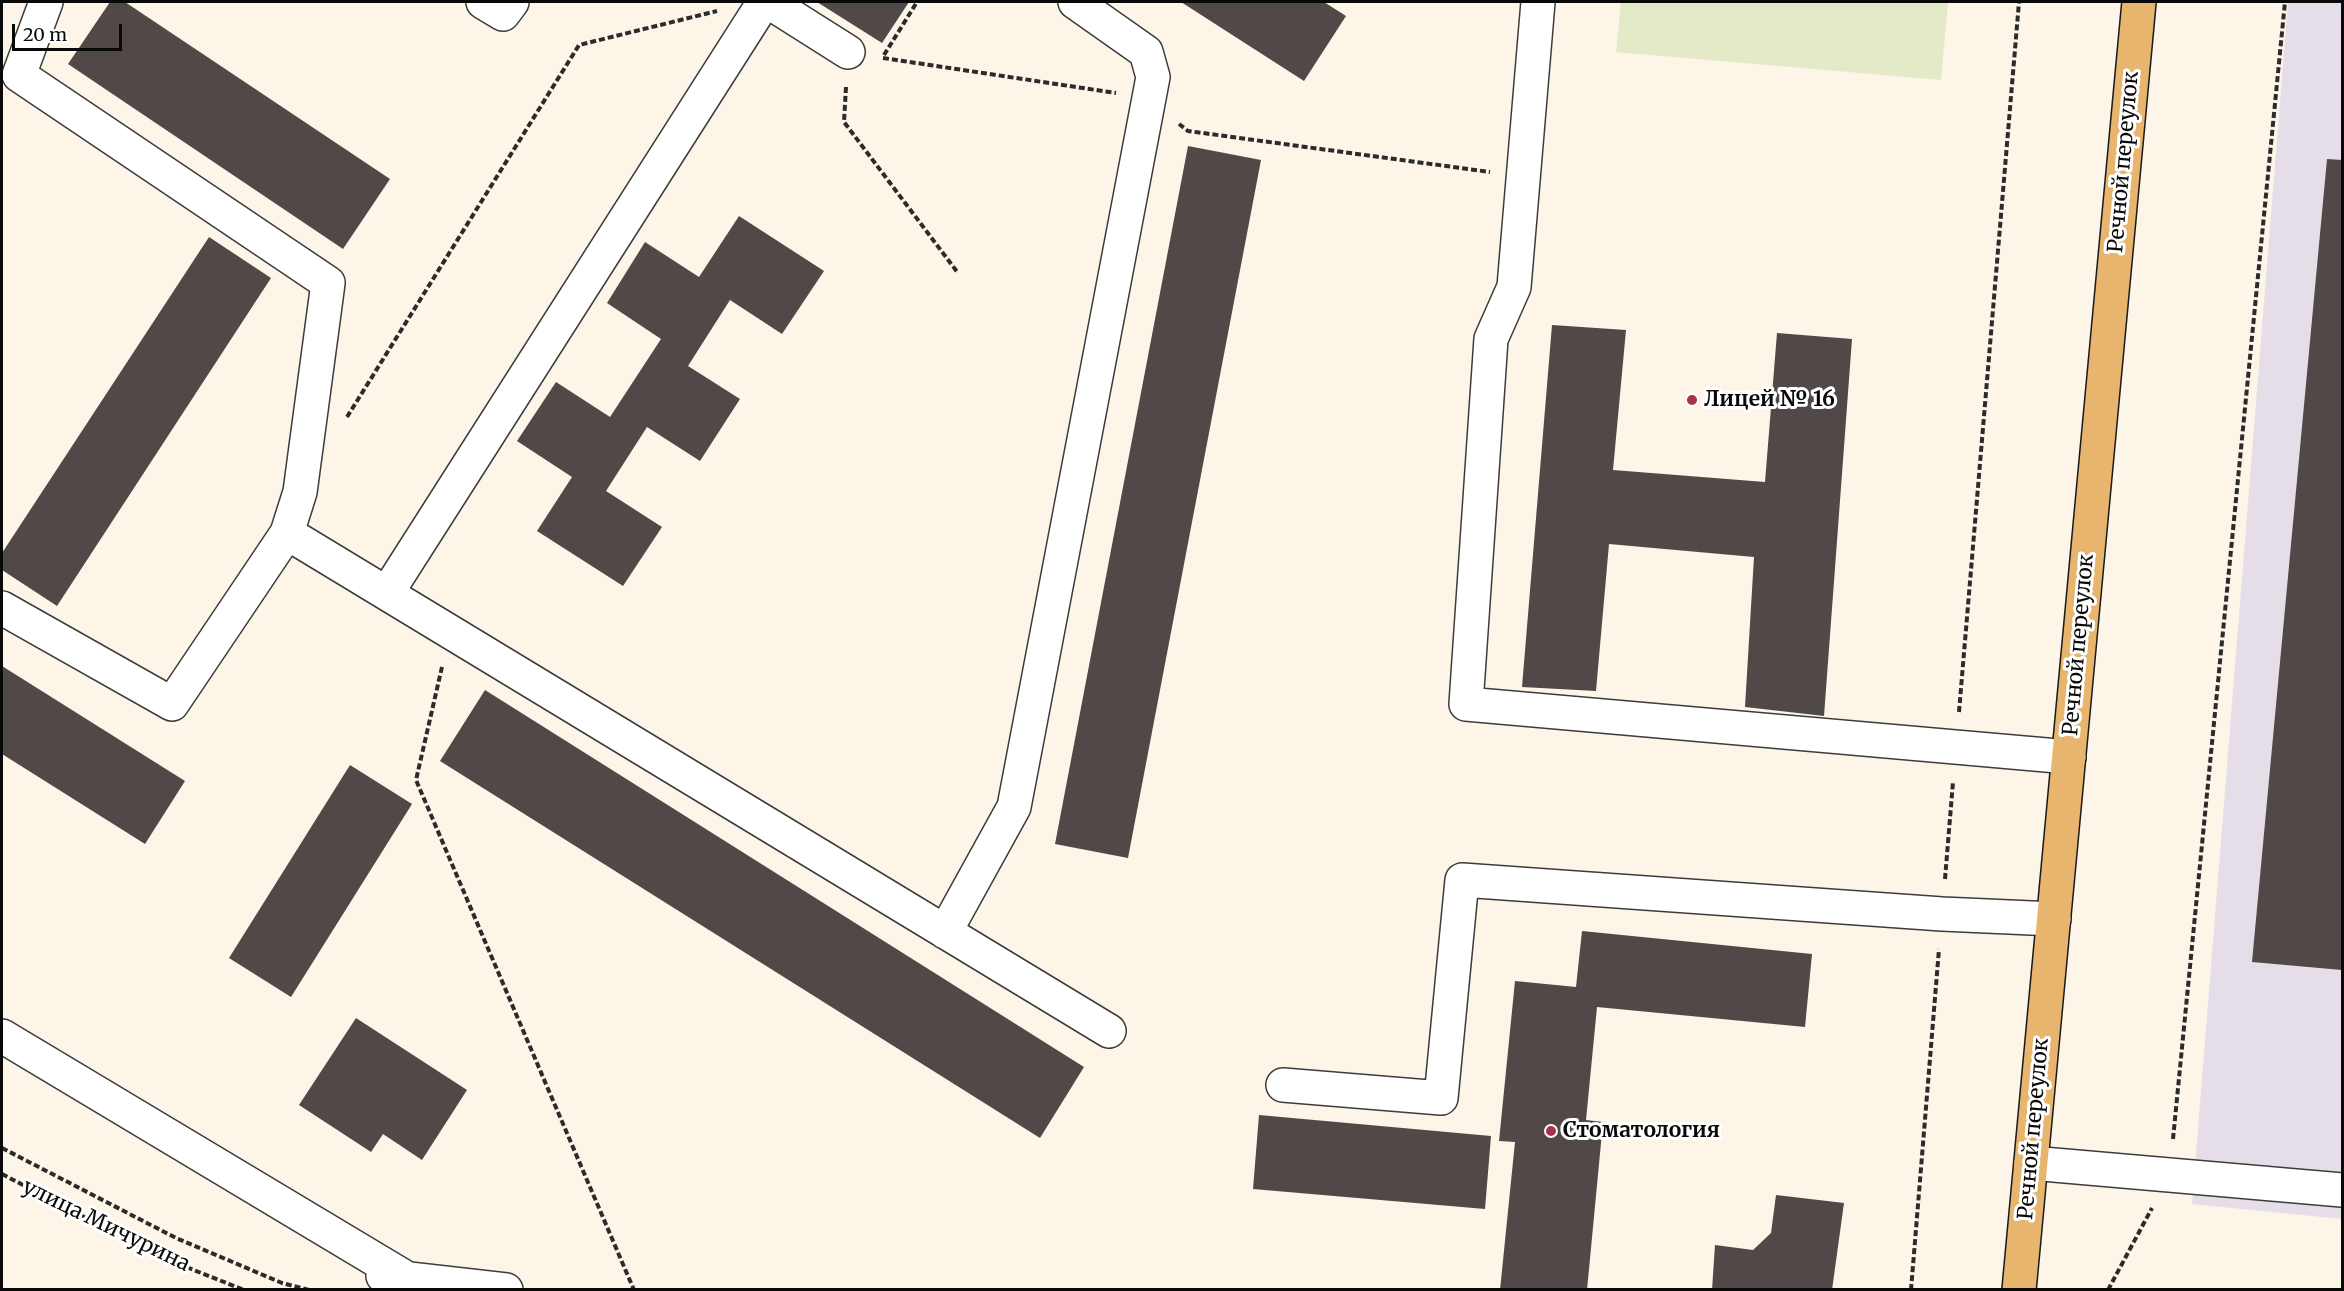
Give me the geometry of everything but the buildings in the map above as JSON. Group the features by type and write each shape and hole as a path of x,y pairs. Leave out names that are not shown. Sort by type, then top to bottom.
{"main road":[{"name":"Речной переулок","path":"2019,1290 2139,2"}],"street":[{"path":"2,608 172,704 287,533 300,492 328,283 20,75 46,2"},
{"path":"483,2 503,14 512,2"},
{"path":"387,593 764,2"},
{"path":"769,2 848,52"},
{"path":"945,932 1014,807 1153,77 1146,52 1075,2"},
{"path":"1538,2 1514,287 1491,339 1466,704 2068,756"},
{"path":"287,533 1109,1031"},
{"path":"1283,1085 1441,1098 1462,880 1942,914 2054,919"},
{"path":"2,1036 393,1277 506,1290"},
{"path":"2031,1163 2343,1190"}],"path":[{"path":"917,2 882,58 1149,98 1188,131 1523,176"},
{"path":"1911,1290 2019,2"},
{"path":"2108,1290 2170,1174 2285,2"},
{"path":"345,421 579,45 723,10"},
{"path":"848,52 844,122 958,273"},
{"path":"450,632 416,780 634,1290"},
{"path":"2,1148 176,1238 282,1283 309,1290"},
{"name":"улица Мичурина","path":"2,1174 161,1257 244,1290"}],"shaded area":[{"path":"2288,2 2342,2 2342,1219 2192,1204"}],"green space":[{"path":"1621,2 1948,2 1941,80 1616,52"}],"place":[{"name":"Лицей № 16","path":"1692,400"},
{"name":"Стоматология","path":"1551,1131"}]}
